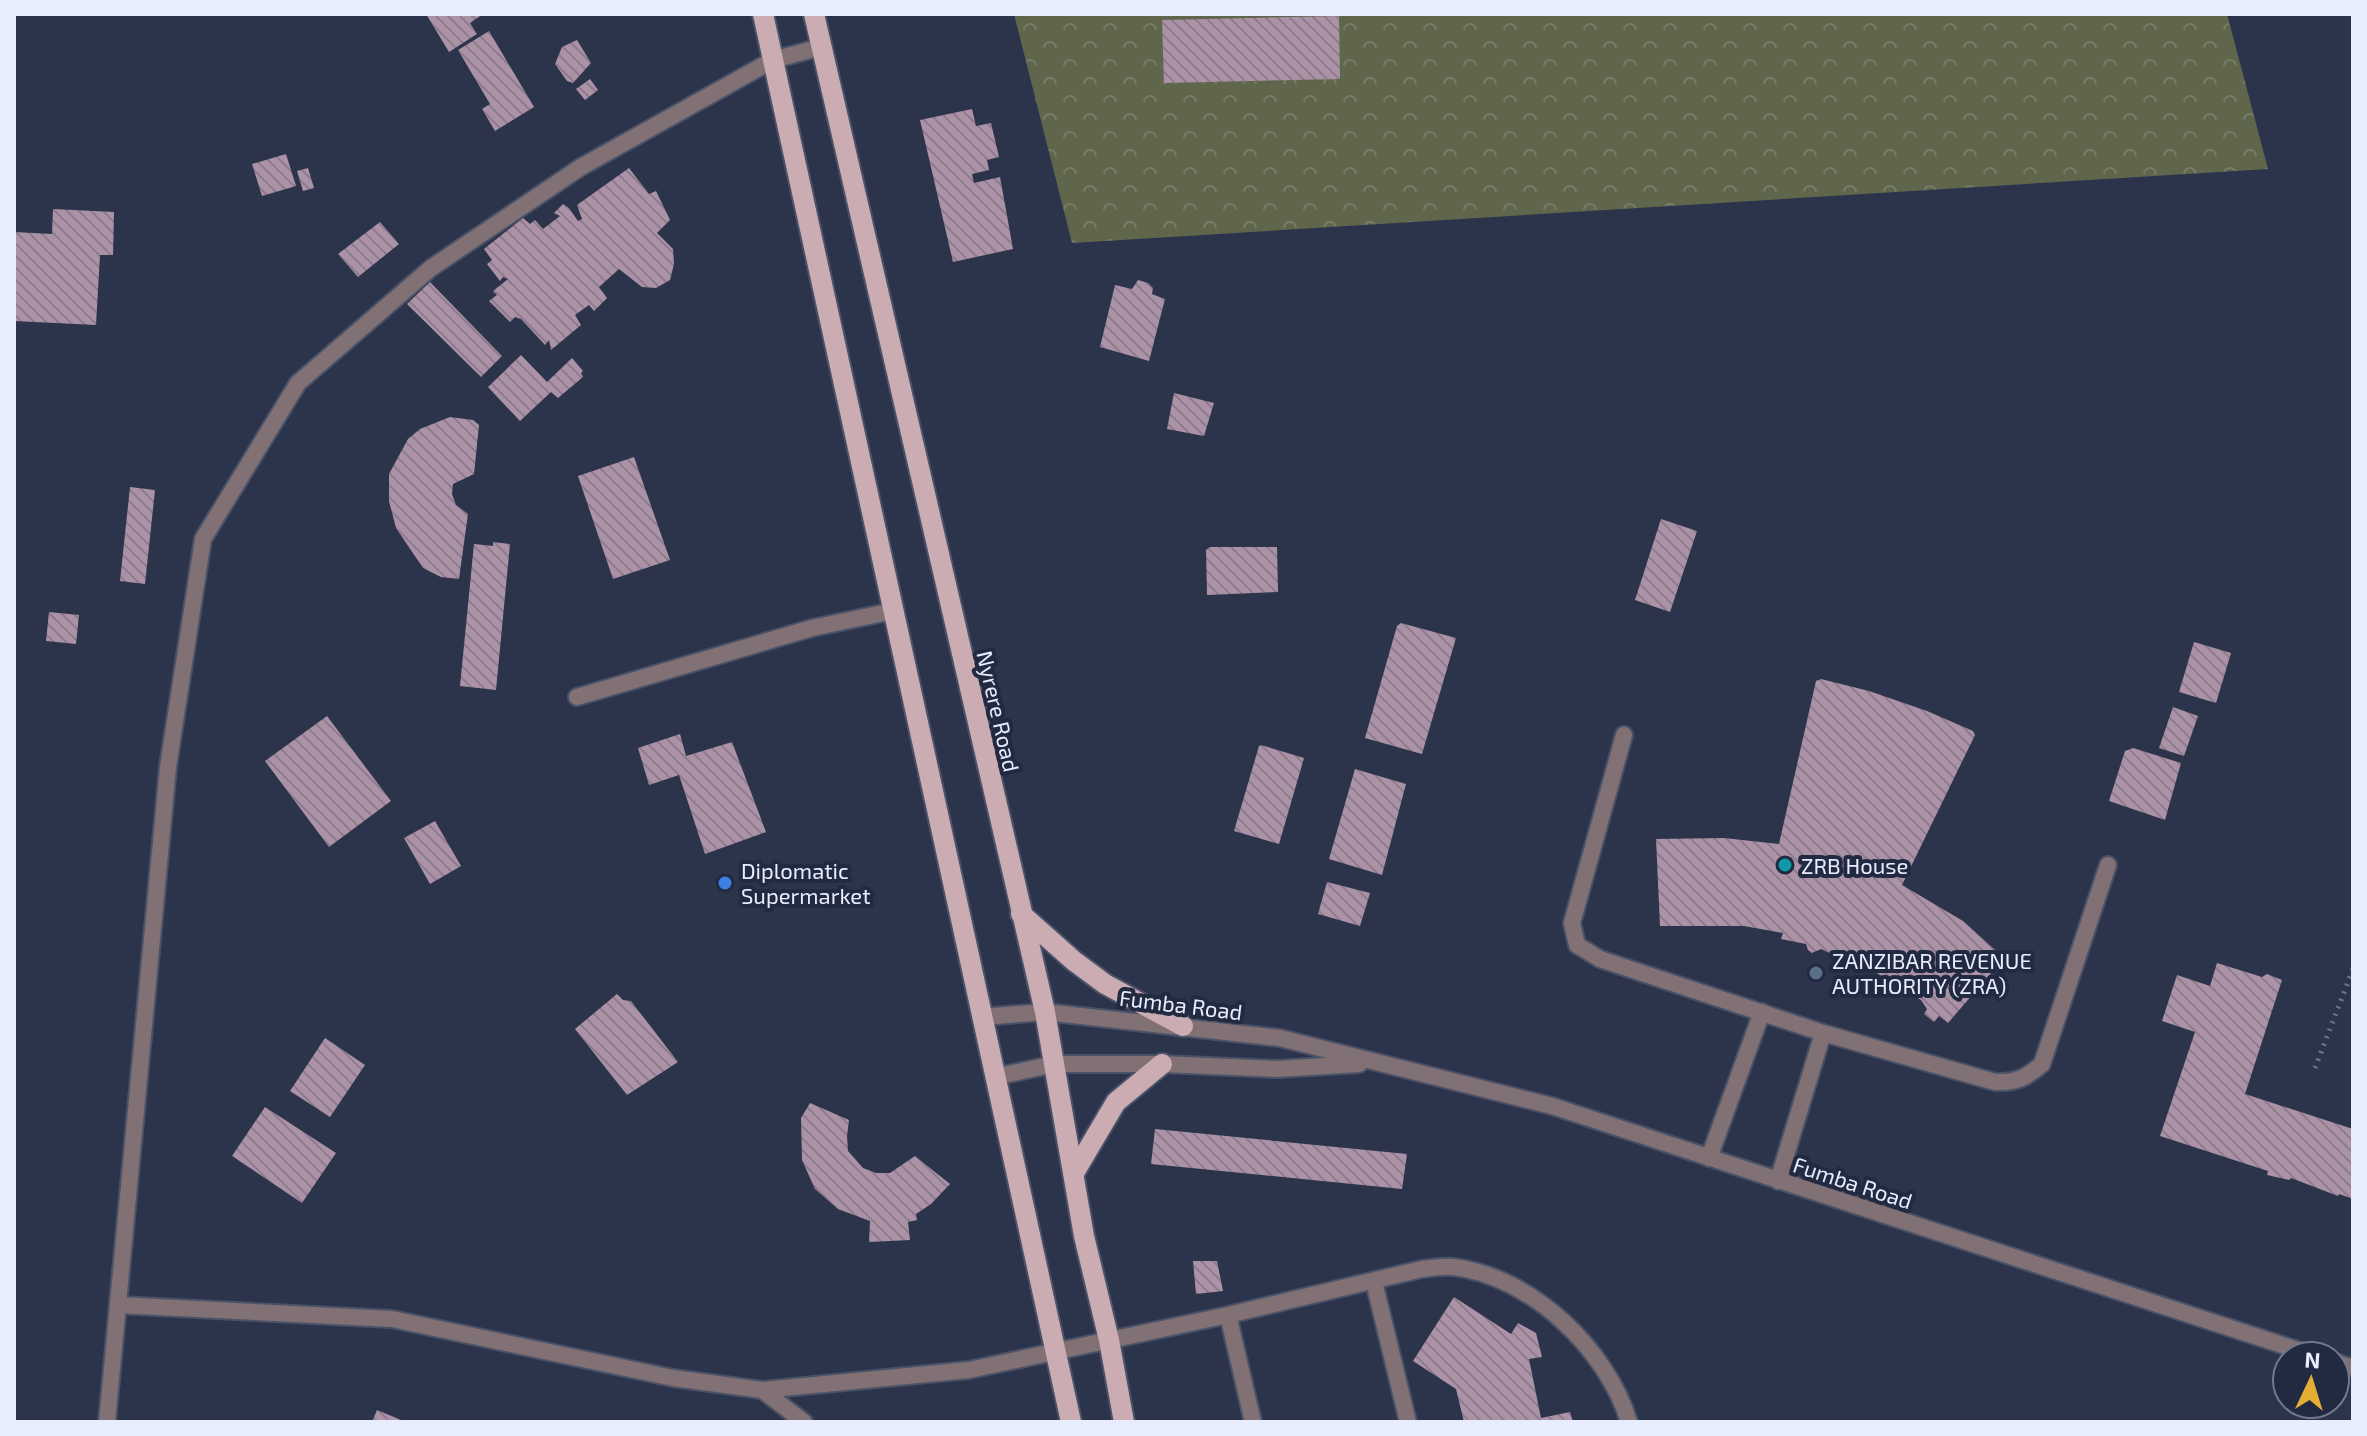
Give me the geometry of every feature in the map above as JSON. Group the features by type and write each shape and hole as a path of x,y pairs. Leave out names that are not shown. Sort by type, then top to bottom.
{"main road":[{"path":"763,14 1071,1422"},
{"name":"Nyrere Road","path":"814,14 1045,1012 1084,1236 1109,1340 1124,1422"},
{"path":"1021,914 1105,984 1183,1026"},
{"path":"1074,1173 1116,1102 1162,1064"}],"street":[{"path":"107,1422 168,767 203,539 298,383 431,268 581,167 773,60 821,47"},
{"path":"577,697 812,628 893,611"},
{"path":"1624,735 1572,923 1577,945 1600,959 1823,1033 1995,1082 2013,1083 2029,1076 2042,1064 2108,865"},
{"name":"Fumba Road","path":"981,1017 1045,1012 1280,1038 1552,1106 2271,1341"},
{"path":"1709,1158 1762,1012"},
{"path":"1778,1181 1823,1033"},
{"name":"Fumba Road","path":"994,1077 1055,1064 1162,1064 1277,1069 1373,1063"},
{"path":"118,1305 392,1319 673,1378 762,1390 969,1370 1228,1315 1422,1269 1451,1267 1487,1275 1509,1285 1561,1319 1587,1344 1612,1380 1629,1422"},
{"path":"1374,1282 1408,1422"},
{"path":"1228,1315 1253,1422"},
{"path":"762,1390 804,1422"}],"path":[{"path":"2315,1068 2353,969"}],"green space":[{"path":"1014,14 2227,14 2268,169 1072,243"}],"building":[{"path":"426,14 483,14 470,23 477,34 449,52"},
{"path":"1339,16 1340,79 1164,83 1162,20"},
{"path":"489,31 534,107 495,131 482,109 490,104 458,50"},
{"path":"577,40 591,63 573,83 567,81 555,64 562,47"},
{"path":"590,79 598,90 585,100 576,89"},
{"path":"972,109 976,126 991,123 999,157 987,160 989,170 972,174 974,183 1000,177 1013,249 953,262 920,120"},
{"path":"286,154 296,186 262,196 252,164"},
{"path":"308,168 314,188 303,191 297,171"},
{"path":"629,168 649,194 656,191 670,220 657,233 673,249 674,264 670,280 656,288 642,287 619,269 599,287 607,298 594,311 589,305 575,315 581,325 551,350 549,340 545,345 521,319 515,317 510,322 489,301 497,295 493,291 508,279 503,277 500,281 487,264 492,260 484,249 523,218 530,224 535,220 543,229 560,216 554,213 563,204 578,221 582,219 577,205"},
{"path":"53,209 114,212 113,255 100,255 96,325 14,321 14,232 52,234"},
{"path":"380,222 399,244 358,277 338,254"},
{"path":"1138,280 1153,288 1152,294 1165,299 1149,361 1100,347 1115,285 1132,289"},
{"path":"430,282 502,356 481,377 407,304"},
{"path":"521,355 547,382 572,358 583,371 583,377 558,398 551,392 520,421 488,387"},
{"path":"1174,393 1214,403 1204,436 1167,429"},
{"path":"450,417 473,420 479,425 474,474 453,484 452,494 456,505 468,514 459,579 441,577 423,568 396,528 389,501 389,474 408,439 420,429"},
{"path":"634,457 670,560 613,579 578,476"},
{"path":"130,487 155,490 145,584 120,581"},
{"path":"1661,519 1697,531 1670,612 1635,600"},
{"path":"493,542 510,544 496,690 460,686 474,544 493,546"},
{"path":"1210,547 1277,547 1278,592 1207,595 1206,550"},
{"path":"49,612 79,615 76,644 46,641"},
{"path":"1401,623 1456,638 1422,754 1365,738 1397,626"},
{"path":"2194,642 2231,653 2216,703 2179,692"},
{"name":"ZRB House","path":"1821,679 1927,711 1973,731 1975,735 1902,885 1963,921 2004,958 1948,1023 1939,1016 1934,1022 1924,1014 1927,1009 1921,1000 1884,977 1845,956 1840,958 1821,949 1812,953 1806,944 1781,939 1783,933 1744,926 1660,926 1656,839 1724,838 1779,844 1816,681"},
{"path":"2173,707 2198,716 2184,756 2159,748"},
{"path":"327,716 391,801 329,847 265,761"},
{"path":"680,734 686,756 732,742 766,832 705,854 679,775 649,785 638,748"},
{"path":"1261,745 1304,758 1279,844 1234,831"},
{"path":"2133,748 2181,763 2165,820 2109,801 2125,751"},
{"path":"1355,769 1406,784 1382,875 1329,859"},
{"path":"435,821 461,866 430,884 404,838"},
{"path":"1327,882 1370,893 1360,926 1318,914"},
{"path":"2217,963 2282,980 2245,1094 2353,1129 2353,1199 2291,1178 2267,1175 2268,1171 2160,1136 2195,1032 2162,1021 2177,975 2210,986"},
{"path":"617,994 623,1000 631,1001 678,1062 627,1095 575,1029"},
{"path":"325,1038 365,1065 330,1117 290,1091"},
{"path":"810,1103 849,1120 848,1151 863,1168 876,1173 890,1173 915,1156 950,1184 931,1204 916,1214 917,1220 908,1222 910,1240 869,1242 870,1221 838,1209 815,1189 802,1160 801,1118"},
{"path":"265,1107 336,1153 302,1203 232,1156"},
{"path":"1155,1129 1407,1154 1402,1189 1151,1164"},
{"path":"1193,1261 1217,1261 1223,1291 1196,1294"},
{"path":"1454,1297 1511,1334 1518,1323 1536,1333 1542,1357 1529,1359 1541,1418 1570,1412 1573,1422 1464,1422 1456,1389 1413,1361"},
{"path":"377,1410 406,1422 372,1422"}],"place":[{"name":"ZRB House","path":"1785,865"},
{"name":"Diplomatic Supermarket","path":"725,883"},
{"name":"ZANZIBAR REVENUE AUTHORITY (ZRA)","path":"1816,973"}]}
